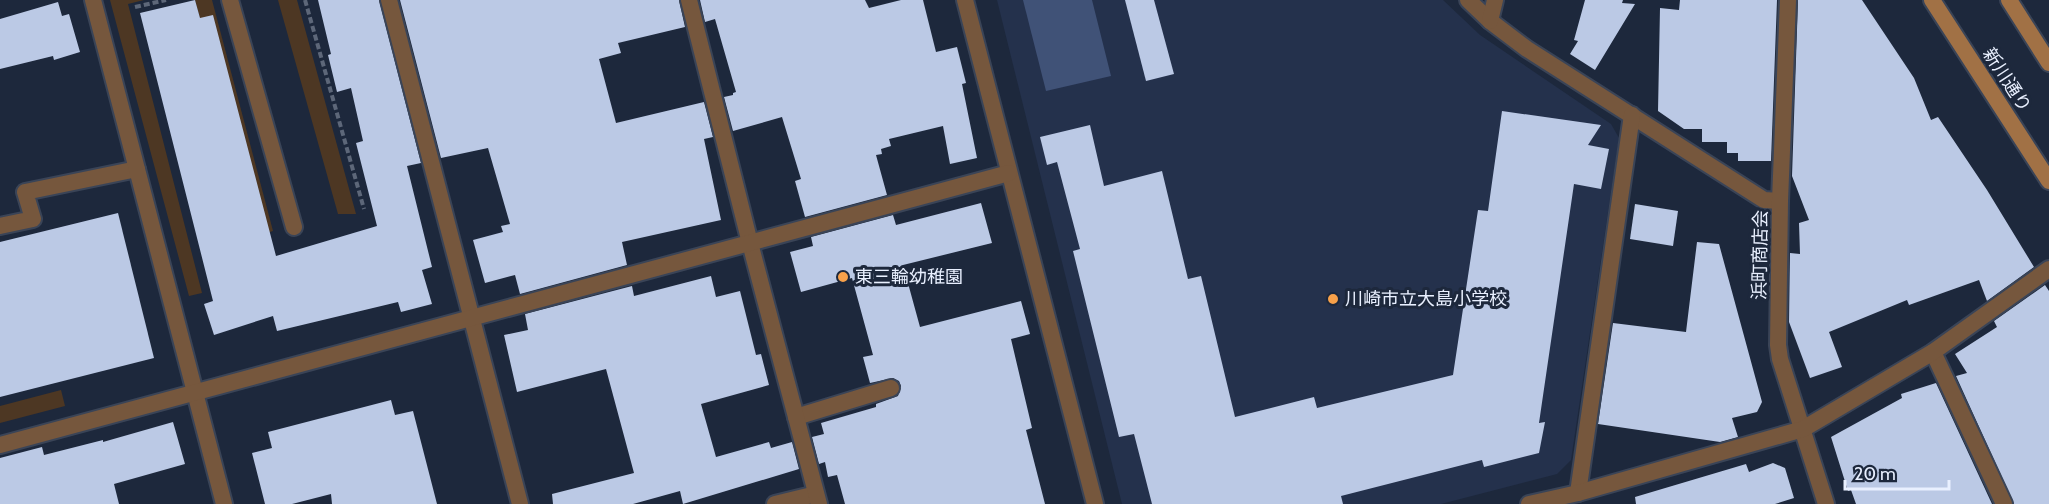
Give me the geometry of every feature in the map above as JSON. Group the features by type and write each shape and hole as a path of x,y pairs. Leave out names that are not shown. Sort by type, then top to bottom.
{"main road":[{"name":"新川通り","path":"1932,0 2049,181"},
{"path":"2009,0 2049,63"}],"street":[{"path":"93,0 225,504"},
{"path":"230,0 294,227"},
{"path":"389,0 520,504"},
{"path":"689,0 817,499 775,504"},
{"path":"965,0 1095,504"},
{"path":"1468,0 1490,21 1527,49 1764,200 1780,201"},
{"path":"1490,21 1495,0"},
{"name":"浜町商店会","path":"1788,0 1780,201 1778,345 1780,359 1826,504"},
{"path":"1578,493 1632,115"},
{"path":"0,226 33,219 25,192 137,169"},
{"path":"0,445 1009,173"},
{"path":"1528,504 1578,493 1803,429 1933,352 2049,269"},
{"path":"1933,352 2004,504"},
{"path":"796,417 891,388"}],"path":[{"path":"135,7 166,0"},
{"path":"305,0 364,209"}],"shaded area":[{"path":"110,0 144,0 128,4 202,293 189,296"},
{"path":"195,0 212,0 273,231 257,236"},
{"path":"278,0 297,0 356,214 338,214"},
{"name":"川崎市立大島小学校","path":"997,0 1443,0 1480,35 1611,124 1619,138 1571,460 1557,474 1441,504 1122,504"},
{"path":"1023,0 1092,0 1111,76 1046,91"},
{"path":"61,390 65,406 0,423 0,406"}],"building":[{"path":"195,0 200,18 213,15 276,256 377,226 356,143 363,141 351,88 337,92 328,55 331,54 318,0 379,0 421,163 407,166 432,267 422,270 432,304 401,312 398,302 277,331 273,316 214,335 204,304 213,301 140,13"},
{"path":"400,0 679,0 685,27 618,43 621,53 599,59 616,123 704,102 713,137 704,139 721,220 622,242 627,265 520,294 515,275 485,283 473,240 503,232 501,226 510,224 488,148 441,158"},
{"path":"700,0 865,0 869,8 901,0 923,0 936,52 957,47 966,83 962,84 977,158 950,164 943,126 889,139 891,146 881,149 882,154 876,155 887,195 805,217 795,181 801,179 782,117 733,131 724,97 736,92 715,19 705,22"},
{"path":"1125,0 1154,0 1174,74 1146,81"},
{"path":"1585,0 1623,0 1622,3 1635,4 1595,70 1570,54 1578,41 1574,40"},
{"path":"1680,0 1777,0 1771,161 1738,161 1738,153 1727,153 1727,142 1702,142 1702,129 1684,129 1658,111 1660,8 1679,10"},
{"path":"1798,0 1862,0 1914,78 1931,120 1938,117 1987,190 2034,267 1987,301 1979,280 1909,305 1907,300 1829,332 1842,367 1810,378 1789,322 1790,253 1800,254 1799,223 1809,220 1792,176"},
{"path":"58,2 62,16 69,14 80,52 54,60 53,56 0,69 0,19"},
{"path":"1502,111 1601,125 1588,145 1609,149 1601,189 1574,184 1539,423 1545,422 1539,453 1484,467 1482,460 1341,496 1343,504 1152,504 1134,434 1119,437 1073,251 1080,249 1057,162 1047,165 1040,137 1090,125 1104,186 1162,171 1188,279 1201,276 1235,417 1314,397 1317,408 1453,375 1478,210 1488,211"},
{"path":"981,203 992,243 903,265 920,327 1021,301 1030,334 1011,339 1032,428 1026,430 1045,504 845,504 837,475 828,477 825,462 819,464 812,437 824,434 821,423 876,407 876,404 898,396 901,386 899,381 893,378 870,383 863,357 873,355 852,278 801,292 790,252 813,246 811,237 893,215 896,225"},
{"path":"1635,204 1678,211 1673,246 1630,239"},
{"path":"118,213 154,358 0,397 0,242"},
{"path":"1697,242 1719,244 1762,402 1757,412 1732,418 1738,437 1720,442 1598,424 1613,323 1686,332"},
{"path":"711,276 716,297 740,291 756,355 761,354 769,385 701,404 716,457 769,442 771,448 792,442 799,469 683,504 680,491 633,504 553,504 552,494 634,473 606,369 517,392 504,335 528,330 525,314 632,286 634,296"},
{"path":"2045,285 2049,291 2049,504 2014,504 1956,376 1967,373 1955,354 1997,327 1994,321"},
{"path":"1936,383 1992,504 1856,504 1851,490 1848,491 1831,437 1902,398 1901,394"},
{"path":"391,400 395,415 413,411 437,504 332,504 331,494 292,504 265,504 252,453 272,448 268,432"},
{"path":"173,422 185,464 114,484 119,504 0,504 0,458 42,447 44,455 103,440 103,442"},
{"path":"1773,463 1785,468 1794,498 1775,504 1636,504 1635,497 1746,464 1749,472"}],"place":[{"name":"東三輪幼稚園","path":"843,277"},
{"name":"川崎市立大島小学校","path":"1333,299"}]}
